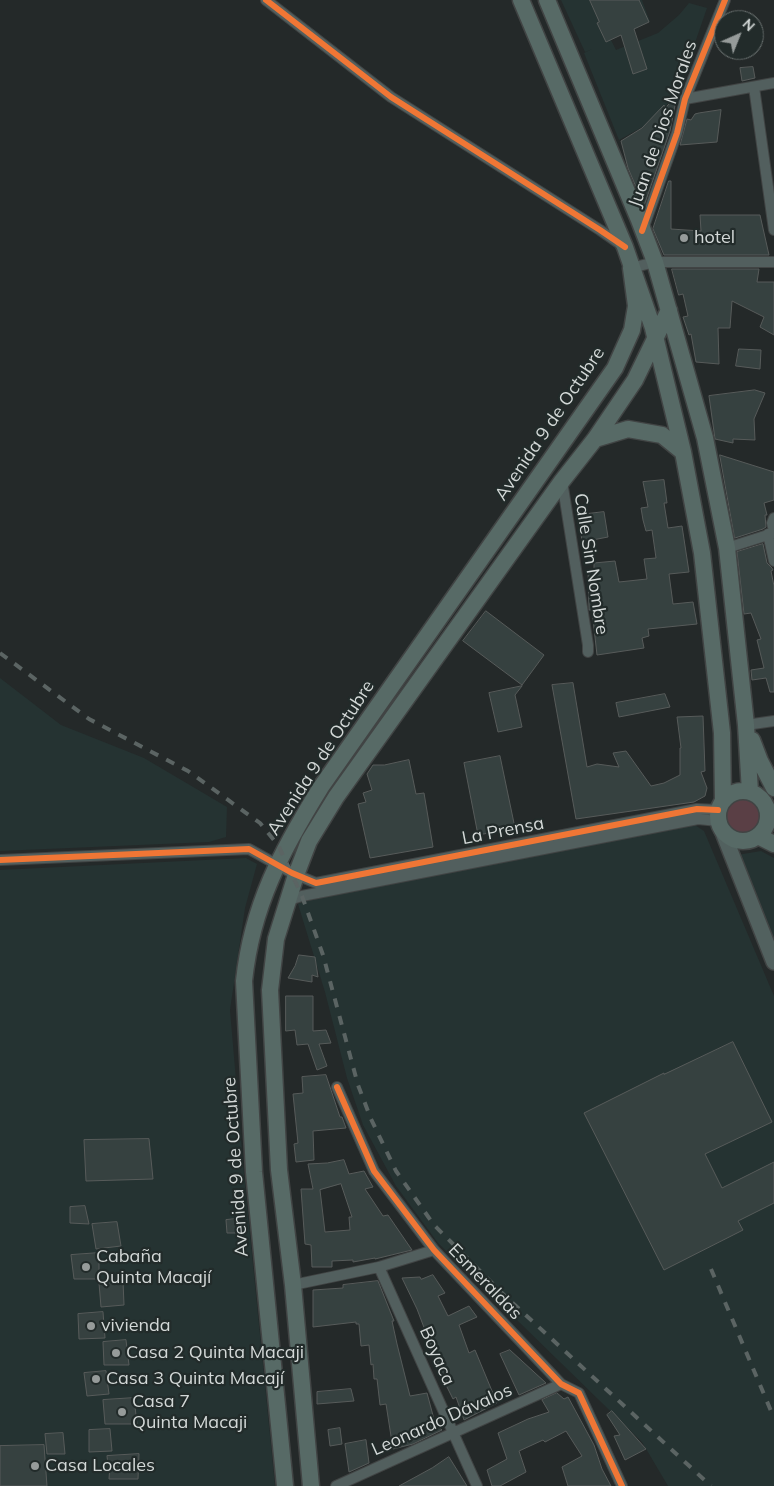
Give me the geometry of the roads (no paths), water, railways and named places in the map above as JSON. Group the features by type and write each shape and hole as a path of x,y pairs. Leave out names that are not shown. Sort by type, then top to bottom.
{"main road":[{"path":"521,0 625,248 655,336 683,452 705,573 722,733 720,815 729,837 738,841 748,841 758,836 764,829 771,813 758,797 750,792 740,791 730,794 720,815"},
{"path":"547,0 655,262 705,438 727,548 746,725 750,792"},
{"name":"Avenida 9 de Octubre","path":"285,1486 254,1172 244,981 247,952 254,925 265,891 277,864 295,829 321,787 615,368 632,330 636,306 631,268"},
{"name":"Avenida 9 de Octubre","path":"311,1486 293,1285 279,1170 270,990 276,939 309,841 336,797 635,380 669,310"},
{"path":"594,439 628,429 662,435 683,452"},
{"path":"746,725 760,761 774,788"},
{"path":"758,836 774,844"}],"street":[{"path":"266,0 391,96 625,248"},
{"name":"Juan de Dios Morales","path":"642,231 677,133 685,99 726,0"},
{"path":"685,99 774,83"},
{"path":"754,87 774,230"},
{"path":"631,268 655,262 774,262"},
{"name":"Calle Sin Nombre","path":"562,481 588,652"},
{"path":"774,518 772,523 774,561"},
{"path":"727,548 772,532"},
{"path":"746,725 774,721"},
{"name":"La Prensa","path":"296,875 316,883 697,809 720,815"},
{"path":"720,815 774,962"},
{"name":"La Prensa","path":"289,900 720,815"},
{"path":"0,860 249,849 296,875"},
{"name":"Esmeraldas","path":"337,1088 374,1171 434,1250 562,1384 579,1393 622,1486"},
{"path":"293,1285 379,1267 434,1250"},
{"name":"Boyaca","path":"379,1267 477,1486"},
{"name":"Leonardo Dávalos","path":"336,1486 562,1384"}],"railway":[{"path":"0,653 89,719 188,771 260,823 278,845 302,896 323,955 358,1085 371,1119 396,1171 434,1225 504,1295 711,1486"},
{"path":"711,1269 774,1418"}],"place":[{"name":"hotel","path":"684,238"},
{"name":"Cabaña Quinta Macají","path":"86,1267"},
{"name":"vivienda","path":"91,1326"},
{"name":"Casa 2 Quinta Macaji","path":"116,1353"},
{"name":"Casa 3 Quinta Macají","path":"96,1379"},
{"name":"Casa 7 Quinta Macaji","path":"122,1412"},
{"name":"Casa Locales","path":"35,1466"}]}
